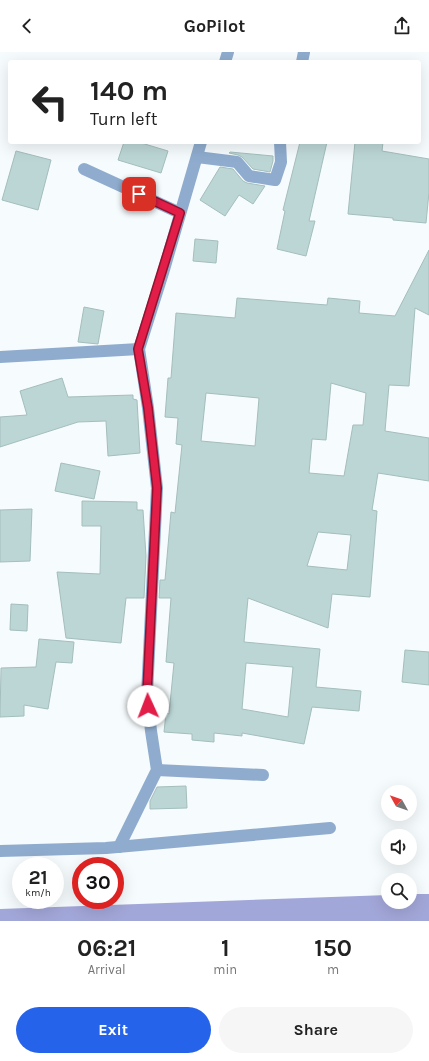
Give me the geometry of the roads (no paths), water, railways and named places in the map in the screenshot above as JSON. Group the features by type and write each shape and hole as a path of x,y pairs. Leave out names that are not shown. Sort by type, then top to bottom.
{"street":[{"path":"119,847 157,770 150,731 147,694 157,488 148,408 138,349 200,144"},
{"path":"197,157 237,162 249,176 275,180 281,162 280,144"},
{"path":"84,169 180,213"},
{"path":"0,357 138,349"},
{"path":"157,770 263,775"},
{"path":"0,851 119,847 330,828"}],"water":[{"path":"417,894 429,894 429,921 0,921 0,909 64,909 64,907 72,906 72,909 124,909 124,905 381,895 381,909 417,909"}]}
